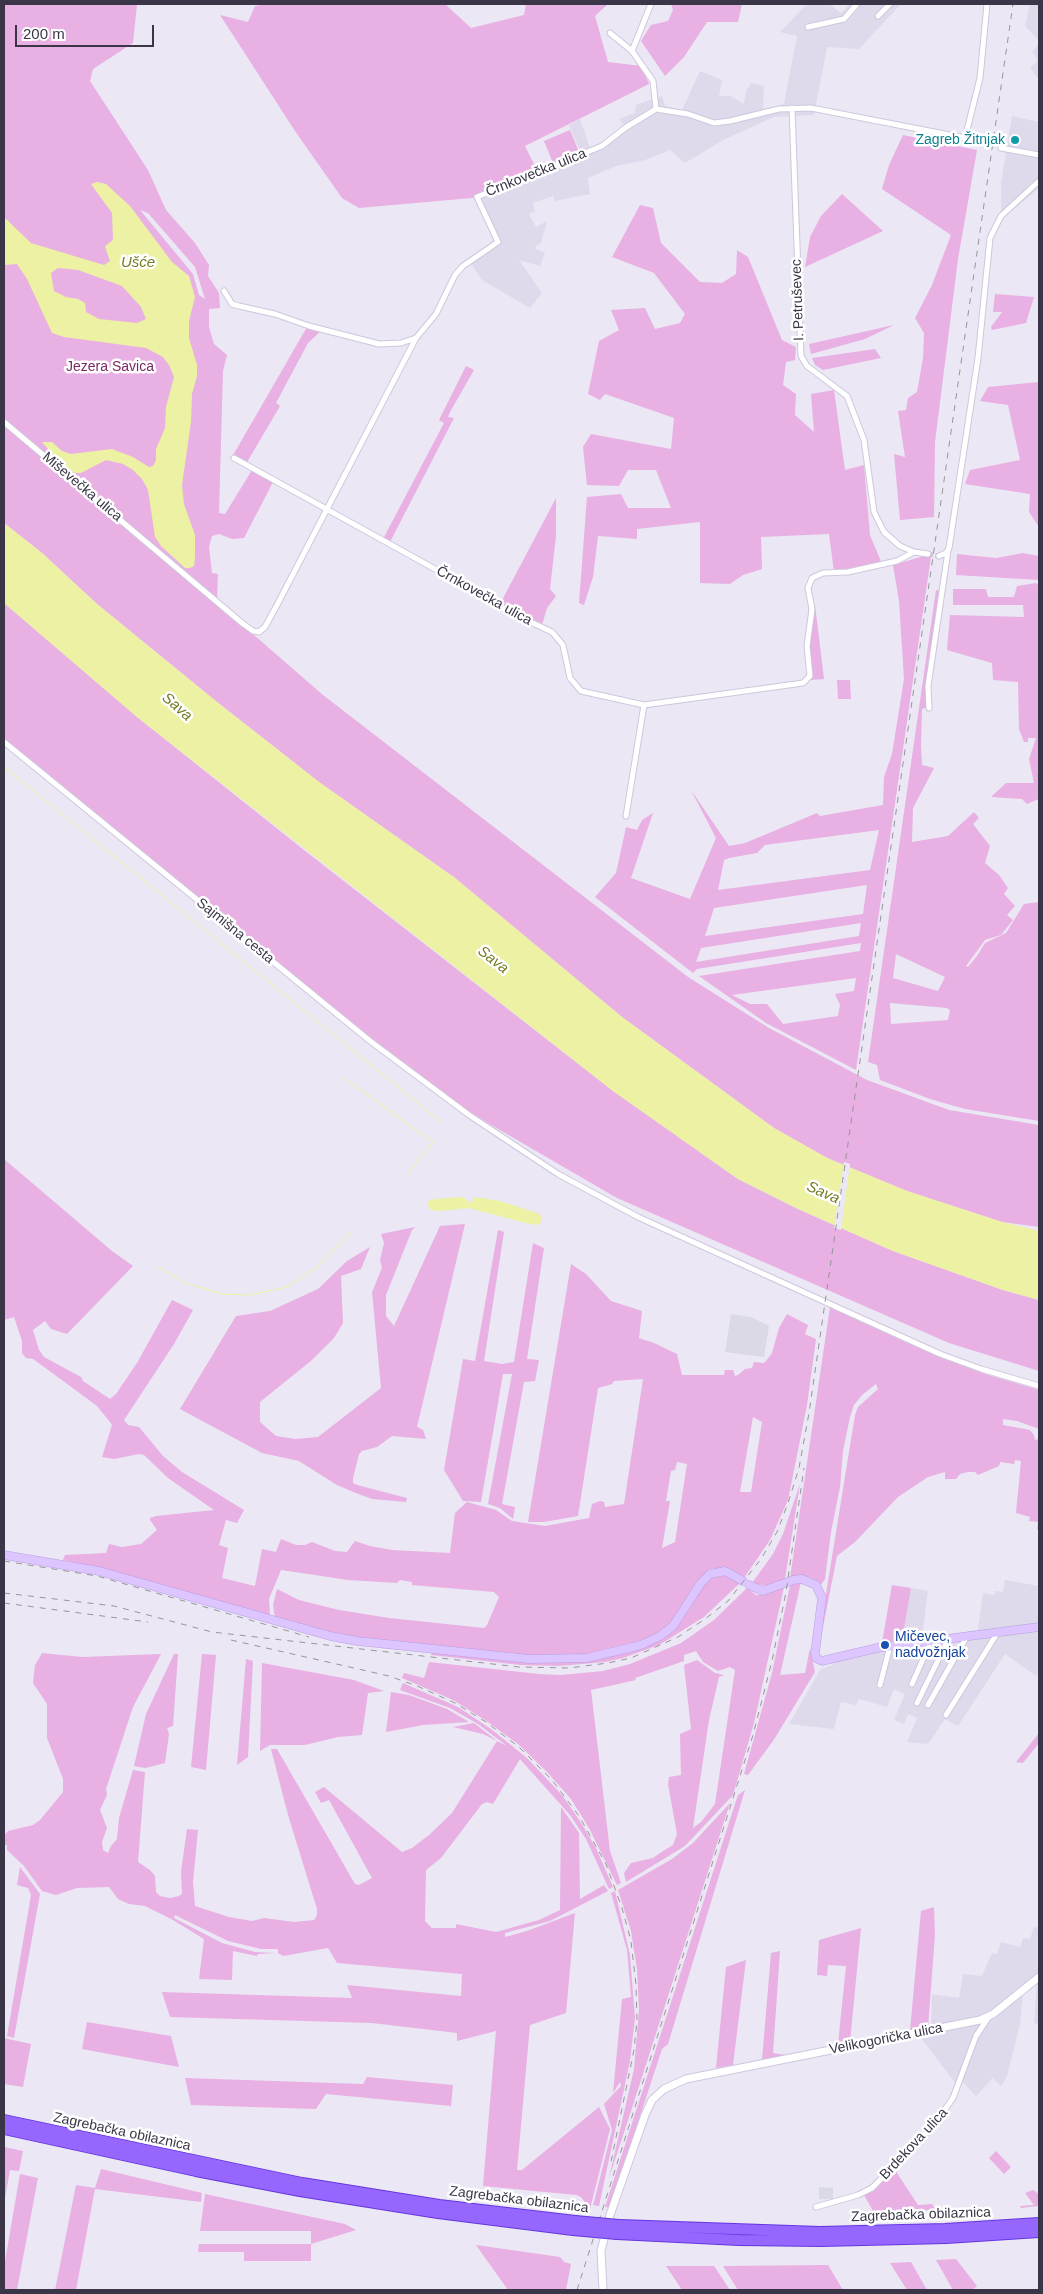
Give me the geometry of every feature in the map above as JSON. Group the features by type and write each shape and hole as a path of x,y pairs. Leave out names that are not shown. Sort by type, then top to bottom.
{"highway":[{"name":"Zagrebačka obilaznica","path":"4,2120 294,2181 574,2226"},
{"name":"Zagrebačka obilaznica","path":"4,2129 187,2169 428,2212 574,2226 821,2241 946,2238 1039,2232"},
{"name":"Zagrebačka obilaznica","path":"618,2229 820,2232 945,2229 1039,2223"}],"main road":[{"path":"4,1555 99,1571 330,1636 366,1642 529,1659 587,1658 641,1644 660,1636 672,1626 701,1583 710,1574 725,1571 763,1591 793,1580 808,1580 821,1592 822,1602 814,1650 816,1658 822,1661 890,1646 1039,1627"}],"street":[{"path":"632,51 650,4"},
{"path":"808,27 844,18 857,4"},
{"path":"878,16 890,4"},
{"path":"610,33 632,51 653,81 656,109 688,114 714,123 792,108 840,113 955,138 965,138 980,78 987,4"},
{"name":"I. Petruševec","path":"792,108 801,356 807,366 847,396 864,440 876,520 890,540 914,552 928,554"},
{"name":"Črnkovečka ulica","path":"253,631 259,632 265,627 328,510 416,338 436,314 459,269 498,242 478,197 602,146 625,128 656,109"},
{"path":"1002,148 1039,155"},
{"path":"929,708 928,686 985,304 988,246 993,230 1001,216 1039,181"},
{"path":"224,291 232,304 275,314 309,326 371,342 395,344 416,338"},
{"name":"Miševečka ulica","path":"4,422 253,631"},
{"name":"Črnkovečka ulica","path":"234,458 473,590 507,612 552,632 562,645 570,678 581,691 644,705 804,683 810,676 807,646 812,609 808,588 812,578 823,573 848,572 888,564 907,557 914,552"},
{"path":"939,556 944,555 948,551"},
{"path":"626,816 644,705"},
{"name":"Sajmišna cesta","path":"4,742 370,1041 469,1115 564,1177 638,1217 940,1354 1039,1386"},
{"path":"946,1715 998,1631"},
{"path":"928,1705 967,1636"},
{"path":"917,1703 949,1638"},
{"path":"912,1684 931,1640"},
{"path":"880,1685 890,1646"},
{"name":"Velikogorička ulica","path":"603,2290 601,2256 603,2242 648,2107 657,2095 677,2082 719,2072 960,2025 988,2017 1039,1977"},
{"name":"Brdekova ulica","path":"816,2207 858,2195 872,2188 883,2179 933,2126 953,2098 976,2036 988,2017"}],"shaded area":[{"path":"807,4 829,4 841,13 850,4 901,4 859,49 827,47 814,115 774,117 723,140 685,163 670,150 645,160 616,166 588,178 590,194 555,201 553,196 533,203 535,211 529,214 536,227 547,221 541,243 534,248 545,253 540,266 519,260 542,293 530,308 482,280 468,259 491,246 495,239 478,196 581,153 569,125 580,119 590,148 603,142 625,126 619,119 635,113 636,105 662,96 665,106 682,110 700,71 722,80 719,96 730,96 744,104 746,91 751,83 764,86 763,109 784,104 797,36 780,32"},
{"path":"1030,4 1039,4 1039,40 1025,26"},
{"path":"1039,44 1039,79 1030,68 1038,60 1032,52"},
{"path":"1012,116 1039,122 1039,188 1001,220 1001,183"},
{"path":"731,1314 751,1317 769,1326 764,1357 725,1352"},
{"path":"1005,1580 1039,1586 1039,1671 1036,1676 1005,1654 958,1726 945,1719 928,1744 907,1742 917,1718 908,1714 904,1724 894,1720 905,1694 894,1689 887,1707 859,1699 856,1705 841,1702 834,1729 789,1724 820,1670 834,1664 833,1658 882,1643 902,1640 911,1588 928,1591 922,1638 978,1630 983,1593 994,1595 995,1591 1003,1592"},
{"path":"1034,1927 1039,1928 1039,2024 1034,2023 1037,1984 1023,1993 1020,2024 1007,2076 1001,2086 993,2078 976,2096 959,2078 956,2084 921,2038 931,2036 932,1994 959,1998 963,1974 982,1976 992,1953 997,1954 1001,1942 1020,1947 1023,1938 1030,1939"},
{"path":"819,2187 833,2188 833,2199 819,2199"}],"green space":[{"name":"Jezera Savica","path":"4,4 137,4 133,43 93,69 90,81 148,170 166,210 195,243 209,265 208,276 219,293 220,308 209,309 209,327 214,344 227,355 223,371 219,513 225,514 252,470 273,482 244,538 232,539 219,534 212,536 209,547 212,573 218,574 217,599 4,418","holes":["140,210 148,213 195,267 205,299 199,295 193,274"]},
{"path":"267,4 445,4 471,28 524,15 526,4 612,4 607,5 595,16 608,62 641,66 649,84 525,146 537,170 472,198 359,208 342,198 295,131 220,15 248,22 255,6"},
{"path":"671,4 742,4 738,22 707,22 684,57 665,76 641,41 651,25 668,21 673,10"},
{"path":"570,130 579,152 553,163 544,141"},
{"path":"903,135 977,150 958,259 935,442 934,517 900,520 894,454 905,457 898,411 906,410 908,398 917,392 923,358 924,333 915,318 932,285 951,235 882,189 889,165"},
{"path":"842,194 883,231 805,267 810,237 821,216"},
{"path":"640,205 653,208 661,243 700,282 722,283 736,274 737,250 748,257 782,340 796,347 795,360 786,362 783,385 796,394 795,415 814,432 811,394 834,390 845,470 864,465 870,535 882,564 834,572 829,534 761,537 762,569 743,575 730,584 700,583 700,522 637,529 637,539 598,536 593,577 584,605 579,603 587,497 621,494 628,508 671,508 656,470 628,470 619,486 587,485 583,447 591,434 671,449 674,418 605,394 600,400 588,394 599,341 619,330 611,310 645,308 655,329 680,323 685,314 654,273 612,257"},
{"path":"995,294 1034,297 1026,323 992,330 991,327 1002,312 993,312"},
{"path":"894,325 865,339 811,354 809,344"},
{"path":"307,327 322,330 308,343 276,403 280,406 246,464 232,457"},
{"path":"875,349 881,358 823,370 815,365 812,358"},
{"path":"466,366 474,370 448,417 454,418 390,542 383,539 444,423 439,420"},
{"path":"1039,382 1039,527 1029,512 1030,494 965,484 970,470 1020,460 1008,405 980,401 988,387"},
{"path":"4,424 193,582 323,695 688,977 769,1028 867,1080 949,1110 1039,1125 1039,1227 1002,1222 907,1191 827,1158 774,1128 622,1017 455,878 319,782 97,604 42,553 4,523"},
{"path":"556,498 556,536 550,589 556,596 547,608 542,625 500,604"},
{"path":"1023,553 1039,556 1039,580 956,575 957,554 996,558"},
{"path":"924,556 931,557 856,1070 766,1023 699,976 860,951 861,943 697,969 693,973 595,897 616,873 626,827 637,830 642,820 653,813 631,878 690,899 716,838 691,790 729,846 745,843 817,813 820,816 883,805 884,777 892,754 904,679 899,601 893,565","holes":["879,830 870,870 718,890 724,860 757,853 765,845","867,885 863,914 705,936 714,908","861,923 859,936 696,962 701,948","856,978 854,991 835,994 840,1005 838,1016 783,1024 767,1004 750,1004 732,995"]},
{"path":"1036,583 1039,586 1039,799 1027,804 1022,799 991,797 1006,783 1034,783 1029,759 1036,738 1028,738 1028,742 1024,742 1019,729 1018,682 993,680 992,663 947,650 950,615 1024,617 1023,605 953,605 953,589 986,589 988,597 1014,597 1017,586"},
{"path":"936,590 942,591 927,707 922,709 921,744 922,765 934,768 913,808 912,842 948,836 974,812 979,818 973,824 990,846 985,863 999,875 1008,888 1004,894 1015,906 1007,915 1013,920 1001,935 985,940 966,966 968,967 985,943 1006,933 1024,904 1039,902 1039,1121 965,1109 930,1099 880,1080 877,1065 868,1062","holes":["896,954 945,977 938,991 893,978","890,1003 947,1008 950,1010 948,1020 891,1024"]},
{"path":"4,603 137,717 304,850 613,1091 738,1179 798,1209 893,1251 1003,1290 1039,1300 1039,1371 949,1343 617,1198 474,1115 372,1040 4,738"},
{"path":"815,605 824,679 811,680 809,638"},
{"path":"837,680 850,680 851,699 838,699"},
{"path":"4,1159 112,1251 133,1266 67,1334 51,1329 45,1321 33,1330 39,1350 44,1357 81,1377 83,1381 110,1399 116,1394 137,1363 172,1300 193,1310 174,1344 124,1420 128,1425 139,1427 163,1456 182,1472 244,1510 237,1523 226,1520 219,1545 228,1548 222,1578 255,1586 262,1549 276,1552 281,1539 296,1545 305,1545 312,1542 335,1551 347,1552 355,1541 392,1550 450,1553 455,1513 467,1502 496,1510 512,1521 545,1526 589,1518 592,1504 600,1501 604,1502 605,1507 624,1504 643,1379 614,1381 612,1384 598,1388 578,1516 544,1522 528,1522 571,1264 586,1274 611,1301 642,1311 639,1338 677,1354 682,1375 724,1375 725,1370 733,1370 735,1376 745,1369 752,1368 754,1362 764,1363 772,1353 779,1328 787,1314 808,1325 805,1334 816,1339 807,1405 788,1500 770,1540 744,1578 729,1568 709,1569 699,1580 673,1622 657,1634 642,1641 591,1655 526,1656 345,1636 275,1618 273,1605 277,1589 299,1600 339,1610 389,1618 484,1628 499,1597 494,1592 412,1585 412,1582 400,1580 397,1583 348,1580 281,1570 269,1599 270,1617 107,1570 63,1560 65,1555 106,1553 109,1544 122,1547 141,1544 157,1530 150,1520 150,1518 156,1516 214,1510 168,1478 144,1455 139,1454 114,1459 102,1457 112,1425 110,1422 97,1406 33,1359 26,1358 22,1353 22,1341 14,1317 4,1320","holes":["753,1417 762,1422 751,1492 740,1492","677,1462 687,1464 675,1542 662,1548 670,1501 666,1501 671,1471 675,1470"]},
{"path":"465,1224 417,1427 423,1430 426,1439 392,1436 377,1447 362,1451 359,1454 353,1478 353,1483 357,1485 407,1498 406,1502 372,1499 356,1493 337,1485 299,1461 262,1453 180,1409 236,1316 270,1311 318,1289 347,1261 370,1247 361,1269 341,1276 343,1323 334,1338 312,1360 260,1402 260,1422 276,1436 295,1439 318,1437 381,1388 372,1292 382,1268 380,1260 384,1243 381,1234 415,1227 412,1230 386,1295 386,1316 394,1326 440,1226"},
{"path":"498,1230 504,1232 484,1361 502,1364 514,1362 533,1243 544,1248 527,1359 539,1360 535,1381 524,1382 502,1504 515,1507 513,1519 500,1508 488,1504 512,1374 503,1374 481,1502 463,1501 444,1470 463,1359 475,1361"},
{"path":"830,1307 941,1357 985,1374 1039,1390 1039,1429 1017,1421 1003,1419 1003,1425 1030,1430 1035,1440 1039,1439 1039,1530 1037,1529 1038,1522 1029,1521 1030,1517 1016,1513 1021,1461 1015,1460 1014,1464 1000,1462 999,1466 978,1475 975,1472 968,1472 960,1474 956,1479 945,1479 945,1472 928,1477 898,1497 855,1542 837,1556 822,1632 820,1631 855,1415 858,1407 878,1389 876,1384 862,1395 854,1405 850,1417 843,1451 840,1487 831,1532 825,1579 821,1585 810,1577 790,1578"},
{"path":"800,1484 785,1579 767,1586 752,1583 773,1554 783,1534"},
{"path":"725,1574 741,1582 704,1617 659,1645 623,1658 605,1662 559,1666 520,1665 431,1655 432,1651 520,1660 604,1657 676,1627 702,1585 714,1575"},
{"path":"801,1582 780,1675 805,1673 810,1648 815,1672 773,1741 748,1775 744,1774 772,1673 790,1585"},
{"path":"892,1585 911,1588 902,1640 882,1643"},
{"path":"784,1587 754,1723 733,1795 685,1846 626,1882 624,1873 631,1863 653,1858 673,1845 677,1834 668,1784 669,1777 681,1775 680,1734 691,1729 684,1665 697,1660 715,1673 724,1675 719,1677 709,1720 693,1828 701,1822 715,1804 735,1670 730,1667 718,1671 703,1662 696,1651 684,1655 684,1661 635,1678 636,1680 591,1690 610,1851 621,1883 617,1885 589,1828 571,1799 518,1744 453,1700 402,1678 404,1673 424,1678 429,1662 539,1674 561,1675 603,1671 630,1664 681,1643 714,1620 747,1588 756,1595 762,1595"},
{"path":"42,1653 82,1657 161,1654 133,1707 106,1789 107,1795 100,1810 107,1828 102,1842 103,1850 108,1853 117,1839 119,1818 133,1770 145,1772 138,1862 155,1876 156,1892 160,1896 170,1898 179,1896 182,1894 181,1872 187,1829 198,1830 193,1882 195,1906 229,1917 252,1921 264,1918 294,1922 314,1920 317,1915 317,1909 288,1815 271,1749 277,1749 355,1884 359,1885 372,1878 329,1800 321,1803 315,1792 324,1787 402,1852 412,1848 429,1835 452,1813 497,1741 507,1746 478,1724 450,1708 400,1690 403,1683 458,1707 491,1729 527,1758 562,1795 580,1821 596,1848 613,1887 609,1889 586,1839 570,1815 520,1759 493,1804 487,1802 482,1804 441,1858 426,1870 425,1921 432,1928 456,1928 456,1924 496,1932 539,1920 560,1910 561,1807 579,1833 580,1899 604,1885 608,1891 550,1921 505,1933 505,1937 527,1931 575,1913 566,2013 530,2025 517,2170 522,2170 599,2107 610,2129 590,2209 581,2197 576,2195 483,2186 496,2031 457,2041 457,2033 372,2023 170,2017 162,1992 352,1998 347,1985 461,1996 462,1974 337,1963 328,1948 283,1956 278,1953 278,1949 261,1949 228,1941 175,1915 174,1918 222,1943 255,1952 275,1953 258,1954 257,1956 233,1951 232,1980 199,1979 204,1939 173,1920 145,1906 129,1904 118,1899 109,1887 77,1888 56,1895 42,1891 24,1866 7,1850 7,1845 4,1845 4,1836 8,1831 33,1825 40,1820 63,1792 63,1779 47,1738 47,1704 33,1683 35,1665"},
{"path":"174,1654 178,1654 173,1726 167,1728 169,1734 165,1763 145,1768 134,1766 146,1714"},
{"path":"202,1654 216,1655 206,1770 191,1767"},
{"path":"246,1659 253,1661 248,1757 237,1765"},
{"path":"262,1663 354,1680 384,1691 368,1693 362,1735 338,1737 305,1745 270,1745 260,1751"},
{"path":"391,1692 409,1695 447,1709 469,1722 423,1725 386,1732"},
{"path":"474,1723 497,1741 483,1734 453,1727"},
{"path":"1039,1733 1039,1743 1023,1763 1016,1762"},
{"path":"745,1790 668,2044 662,2049 610,2208 605,2207 738,1795"},
{"path":"730,1803 609,2178 634,2069 639,2010 637,1969 631,1931 618,1890 672,1859 693,1843"},
{"path":"20,1867 40,1894 14,2038 7,2036 31,1895 28,1888 17,1885"},
{"path":"615,1891 630,1955 635,2018 630,2061 599,2206 593,2205 612,2130 604,2104 621,2086 620,2082 613,2093 622,1999 631,1997 627,1950 611,1893"},
{"path":"934,1907 935,1935 928,2027 910,2030 921,1911"},
{"path":"861,1928 850,2042 838,2044 846,1966 828,1965 827,1976 817,1975 819,1940"},
{"path":"780,1951 773,2053 786,2055 762,2060 771,1953"},
{"path":"746,1960 733,2065 716,2068 726,1967"},
{"path":"87,2022 171,2036 179,2067 82,2049"},
{"path":"4,2038 31,2044 23,2087 4,2084"},
{"path":"367,2077 453,2085 451,2106 326,2094 316,2109 191,2105 185,2078 363,2084"},
{"path":"4,2147 23,2151 19,2171 10,2170 4,2204"},
{"path":"996,2151 1011,2167 1004,2174 989,2158"},
{"path":"101,2169 202,2193 201,2202 95,2189 76,2290 55,2290 76,2185 95,2188"},
{"path":"895,2170 918,2205 932,2204 936,2210 873,2211 864,2195"},
{"path":"20,2174 38,2178 17,2290 4,2290 4,2267"},
{"path":"1033,2190 1039,2194 1039,2206 1021,2208 1020,2206 1034,2205 1025,2193"},
{"path":"205,2194 345,2224 356,2230 311,2244 311,2231 200,2231"},
{"path":"199,2244 311,2244 311,2261 244,2261 244,2252 198,2252"},
{"path":"476,2245 560,2257 564,2262 571,2264 566,2290 508,2290"},
{"path":"956,2259 977,2286 972,2290 953,2290 936,2260"},
{"path":"911,2262 927,2290 907,2290 890,2263"},
{"path":"828,2265 843,2290 738,2290 723,2266"},
{"path":"666,2266 714,2266 730,2290 682,2290"}],"water":[{"name":"Ušće","path":"97,182 106,184 130,206 172,262 189,276 195,297 189,321 189,338 197,365 197,376 192,394 191,422 182,485 184,504 195,535 194,566 190,568 185,568 161,546 155,537 148,490 142,479 133,470 123,464 106,460 81,473 75,473 60,463 42,442 52,442 62,451 71,454 112,449 133,457 149,467 153,466 156,460 156,449 165,428 166,407 174,377 163,357 146,348 64,337 52,333 27,279 17,264 4,265 4,217 31,243 104,265 110,261 105,246 113,240 112,213 91,184","holes":["58,268 78,270 122,286 141,307 146,319 137,323 99,319 86,312 85,303 54,291 51,273"]},
{"name":"Sava","path":"4,523 42,553 97,604 217,702 319,782 455,878 622,1017 774,1128 827,1158 907,1191 1002,1222 1039,1231 1039,1300 1003,1290 893,1251 798,1209 738,1179 613,1091 137,717 4,603"},
{"path":"463,1197 471,1203 475,1197 500,1201 540,1214 542,1220 539,1224 534,1225 468,1208 441,1211 431,1210 428,1206 429,1200"}],"pier":[{"path":"844,1162 850,1164 841,1230 834,1228"}],"waterway":[{"path":"4,767 441,1122"},
{"path":"344,1078 433,1142 407,1175"},
{"path":"158,1267 186,1283 221,1294 249,1295 287,1287 317,1267 351,1232"}],"tunnel":[{"path":"928,554 939,556"}],"railway":[{"path":"4,1593 114,1606 212,1632 519,1667 569,1668 631,1658 678,1637 728,1601 761,1559 777,1532 788,1503 799,1468 809,1413 1013,4"},
{"path":"577,2290 753,1735 772,1661 786,1592 804,1468"},
{"path":"4,1561 97,1576 309,1637"},
{"path":"4,1603 148,1622"},
{"path":"231,1640 389,1676 455,1703 486,1722 519,1747 552,1780 579,1816 606,1864 622,1908 631,1941 636,1985 637,2021 634,2050 611,2162"}],"place":[{"name":"Zagreb Žitnjak","path":"1015,140"},
{"name":"Mičevec, nadvožnjak","path":"885,1645"}]}
